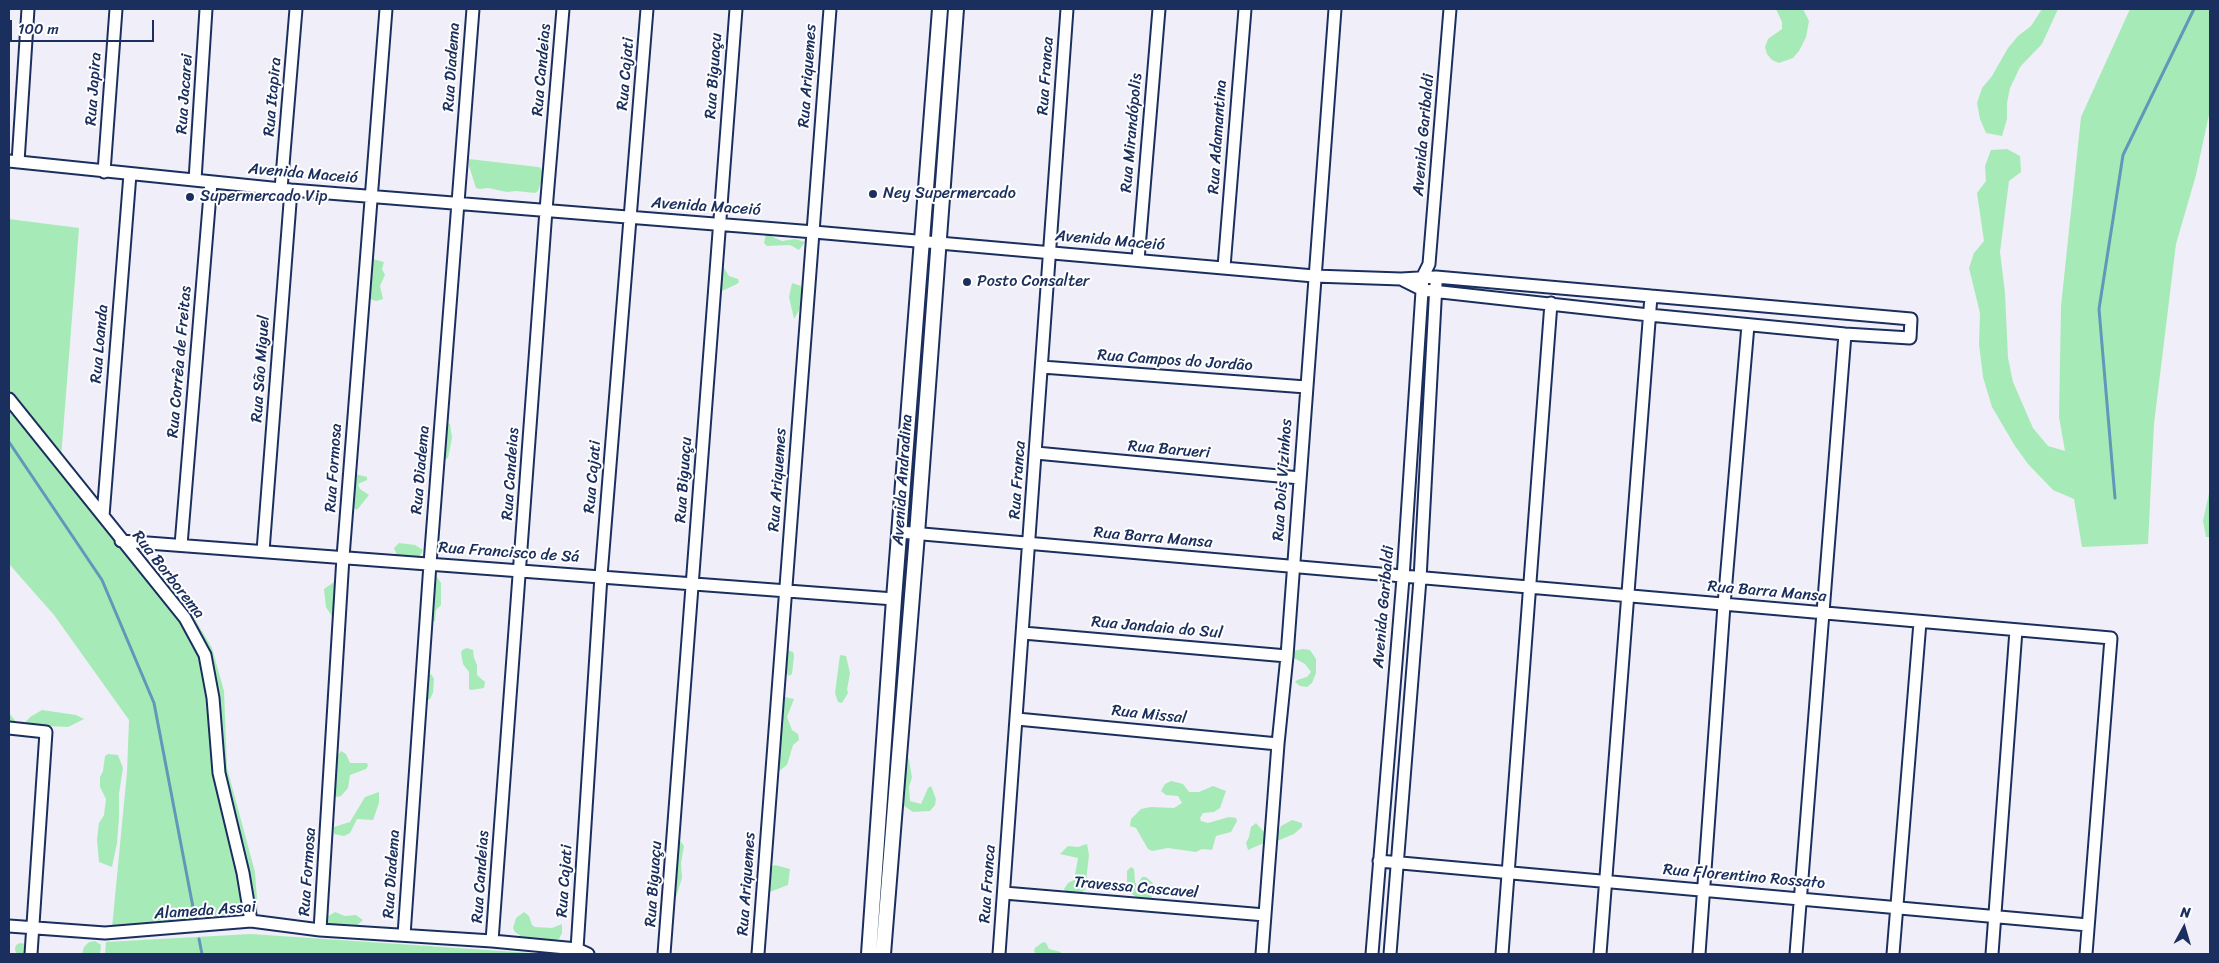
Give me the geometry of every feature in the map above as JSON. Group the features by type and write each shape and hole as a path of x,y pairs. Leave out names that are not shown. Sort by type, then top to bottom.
{"main road":[{"name":"Avenida Andradina","path":"883,954 885,836 894,599 940,9"},
{"name":"Avenida Andradina","path":"869,954 885,836 917,534 937,244 956,9"}],"street":[{"path":"13,162 28,9"},
{"name":"Rua Japira","path":"104,172 116,9"},
{"name":"Rua Jacarei","path":"196,180 206,9"},
{"name":"Rua Itapira","path":"286,189 296,9"},
{"name":"Rua Formosa","path":"320,930 344,557 386,9"},
{"name":"Rua Diadema","path":"404,935 430,564 473,9"},
{"name":"Rua Candeias","path":"492,941 546,210 563,9"},
{"name":"Rua Cajati","path":"577,949 601,576 647,9"},
{"name":"Rua Biguaçu","path":"664,954 736,9"},
{"name":"Rua Ariquemes","path":"758,954 830,9"},
{"name":"Rua Franca","path":"999,954 1018,719 1048,252 1067,9"},
{"name":"Rua Mirandópolis","path":"1138,260 1159,9"},
{"name":"Rua Adamantina","path":"1224,267 1245,9"},
{"name":"Rua Dois Vizinhos","path":"1262,954 1278,744 1287,656 1335,9"},
{"name":"Avenida Garibaldi","path":"1372,954 1403,578 1424,276 1429,264 1450,9"},
{"name":"Avenida Maceió","path":"13,162 286,189 814,232 1314,276 1401,280 1436,276 1911,318 1910,338 1845,334"},
{"name":"Rua Loanda","path":"103,516 130,174"},
{"name":"Rua Corrêa de Freitas","path":"181,545 211,182"},
{"name":"Rua São Miguel","path":"263,551 286,189"},
{"path":"1429,264 1436,276"},
{"name":"Avenida Garibaldi","path":"1390,954 1420,578 1436,276"},
{"name":"Avenida Maceió","path":"1401,280 1423,290"},
{"path":"1423,290 1648,315 1845,334 1796,954"},
{"path":"1600,954 1648,315 1651,296"},
{"path":"1502,954 1551,303"},
{"path":"1698,954 1724,605 1748,325"},
{"name":"Rua Campos do Jordão","path":"1042,367 1306,387"},
{"name":"Rua Borborema","path":"9,399 121,541 185,618 205,655 213,698 219,773 243,873 252,921"},
{"name":"Rua Barueri","path":"1036,454 1300,478"},
{"name":"Rua Barra Mansa","path":"900,532 1293,566 1403,578 2111,638 2088,925"},
{"name":"Rua Francisco de Sá","path":"121,541 894,599"},
{"path":"1894,954 1920,622"},
{"path":"1992,954 2016,630"},
{"name":"Rua Jandaia do Sul","path":"1023,633 1287,656"},
{"name":"Rua Missal","path":"1018,719 1278,744"},
{"path":"9,728 46,732 31,954"},
{"name":"Rua Florentino Rossato","path":"1379,861 1397,861 2088,925"},
{"name":"Travessa Cascavel","path":"1004,893 1265,915"},
{"name":"Alameda Assai","path":"9,926 105,933 150,931 252,921 320,930 492,941 577,949 588,954"},
{"path":"2086,954 2088,925"}],"green space":[{"path":"1776,9 1803,9 1809,21 1806,37 1799,51 1793,58 1779,63 1772,60 1767,54 1765,47 1768,39 1782,29 1782,22"},
{"path":"2042,9 2058,9 2042,44 2020,67 2010,88 2007,103 2007,119 2002,136 1986,133 1980,119 1977,103 1982,88 1992,76 2008,48 2018,36 2031,26"},
{"path":"2130,9 2210,9 2210,110 2196,175 2176,244 2154,424 2148,544 2082,547 2074,499 2053,490 2028,464 1992,407 1983,377 1979,344 1980,313 1969,268 1974,253 1984,241 1977,193 1986,181 1985,166 1991,150 2007,149 2020,156 2021,172 2009,181 2000,252 2005,293 2008,358 2013,382 2033,428 2048,446 2065,451 2059,417 2061,306 2081,117"},
{"path":"469,159 541,168 543,176 538,191 535,193 507,192 488,188 476,188 469,166"},
{"path":"9,219 79,228 61,458 189,609 212,648 224,691 227,768 255,872 258,913 198,917 166,925 112,928 127,772 129,720 54,615 9,564"},
{"path":"766,234 782,241 795,239 805,242 799,250 790,245 767,246 764,243"},
{"path":"373,259 384,262 382,269 385,275 380,286 383,299 376,301 370,299"},
{"path":"721,268 724,268 729,276 738,279 739,282 722,291 718,289"},
{"path":"792,283 801,286 803,292 802,305 794,319 789,297"},
{"path":"446,423 450,424 452,438 448,458 442,460"},
{"path":"355,474 367,477 367,480 358,484 360,489 369,495 357,510 352,506"},
{"path":"2210,489 2210,537 2206,537 2203,521"},
{"path":"399,543 415,545 423,550 418,559 398,558 394,548"},
{"path":"435,574 441,583 441,605 436,610 435,621 432,622 433,577"},
{"path":"337,580 334,624 333,618 326,607 324,589"},
{"path":"467,648 473,650 477,665 477,675 485,682 484,688 469,689 469,672 463,664 461,653 462,650"},
{"path":"787,650 793,652 794,656 792,674 789,676 785,672"},
{"path":"1310,650 1316,659 1316,673 1312,683 1307,687 1300,686 1295,682 1307,677 1311,672 1305,664 1294,658 1293,651"},
{"path":"840,655 846,656 850,673 848,693 842,703 838,702 835,693"},
{"path":"431,674 434,679 433,693 430,699 425,701 426,676"},
{"path":"785,697 794,699 787,717 792,730 798,734 799,740 793,745 787,765 779,771 777,761 781,747 781,720 783,699"},
{"path":"42,710 76,715 84,719 68,727 9,724 9,713 17,723 24,724 30,717"},
{"path":"341,751 346,754 350,763 367,763 368,766 366,769 350,775 348,788 338,797 334,796 337,766 335,759"},
{"path":"108,754 118,755 123,768 119,794 117,843 112,867 99,862 97,840 99,823 104,815 106,799 100,787 100,777 103,771 105,756"},
{"path":"906,754 912,777 909,787 910,801 921,804 928,788 931,786 936,799 935,805 930,811 913,812 901,804"},
{"path":"1171,781 1183,784 1189,792 1199,792 1213,786 1226,791 1220,808 1214,812 1203,813 1200,818 1201,821 1208,823 1229,817 1236,818 1237,821 1231,832 1216,836 1212,850 1202,849 1196,852 1168,848 1152,851 1148,849 1136,828 1130,826 1131,819 1141,809 1151,807 1174,808 1182,803 1178,796 1166,795 1161,791 1165,784"},
{"path":"379,792 379,803 373,820 357,819 350,833 344,836 334,834 334,827 350,822 365,797"},
{"path":"1292,820 1302,823 1302,827 1294,834 1277,841 1276,838 1281,826"},
{"path":"1256,823 1264,832 1266,830 1266,842 1248,850 1246,843 1251,827"},
{"path":"678,838 684,846 681,863 682,878 676,897 673,894"},
{"path":"1087,844 1089,855 1085,890 1079,894 1068,894 1064,889 1068,883 1074,880 1078,858 1060,854 1068,846 1078,847"},
{"path":"775,865 790,869 788,885 767,893 769,868"},
{"path":"1131,867 1134,869 1137,885 1142,877 1146,877 1153,883 1154,894 1150,899 1140,900 1127,890 1127,871"},
{"path":"335,912 345,916 356,915 363,920 354,928 333,926 328,924 327,917"},
{"path":"524,912 529,916 532,925 535,927 552,928 562,924 562,933 559,939 542,942 525,939 515,932 513,928 516,918"},
{"path":"251,934 544,954 105,954 106,942"},
{"path":"95,941 101,945 100,954 82,954 84,947 89,942"},
{"path":"1043,942 1046,943 1049,949 1061,952 1060,954 1036,954 1035,948"},
{"path":"21,943 27,949 21,955 15,949"}],"waterway":[{"path":"2115,498 2099,309 2123,155 2194,9"},
{"path":"9,442 102,580 154,703 196,923"},
{"path":"199,939 202,954"}],"place":[{"name":"Ney Supermercado","path":"873,194"},
{"name":"Supermercado Vip","path":"190,197"},
{"name":"Posto Consalter","path":"967,282"}]}
